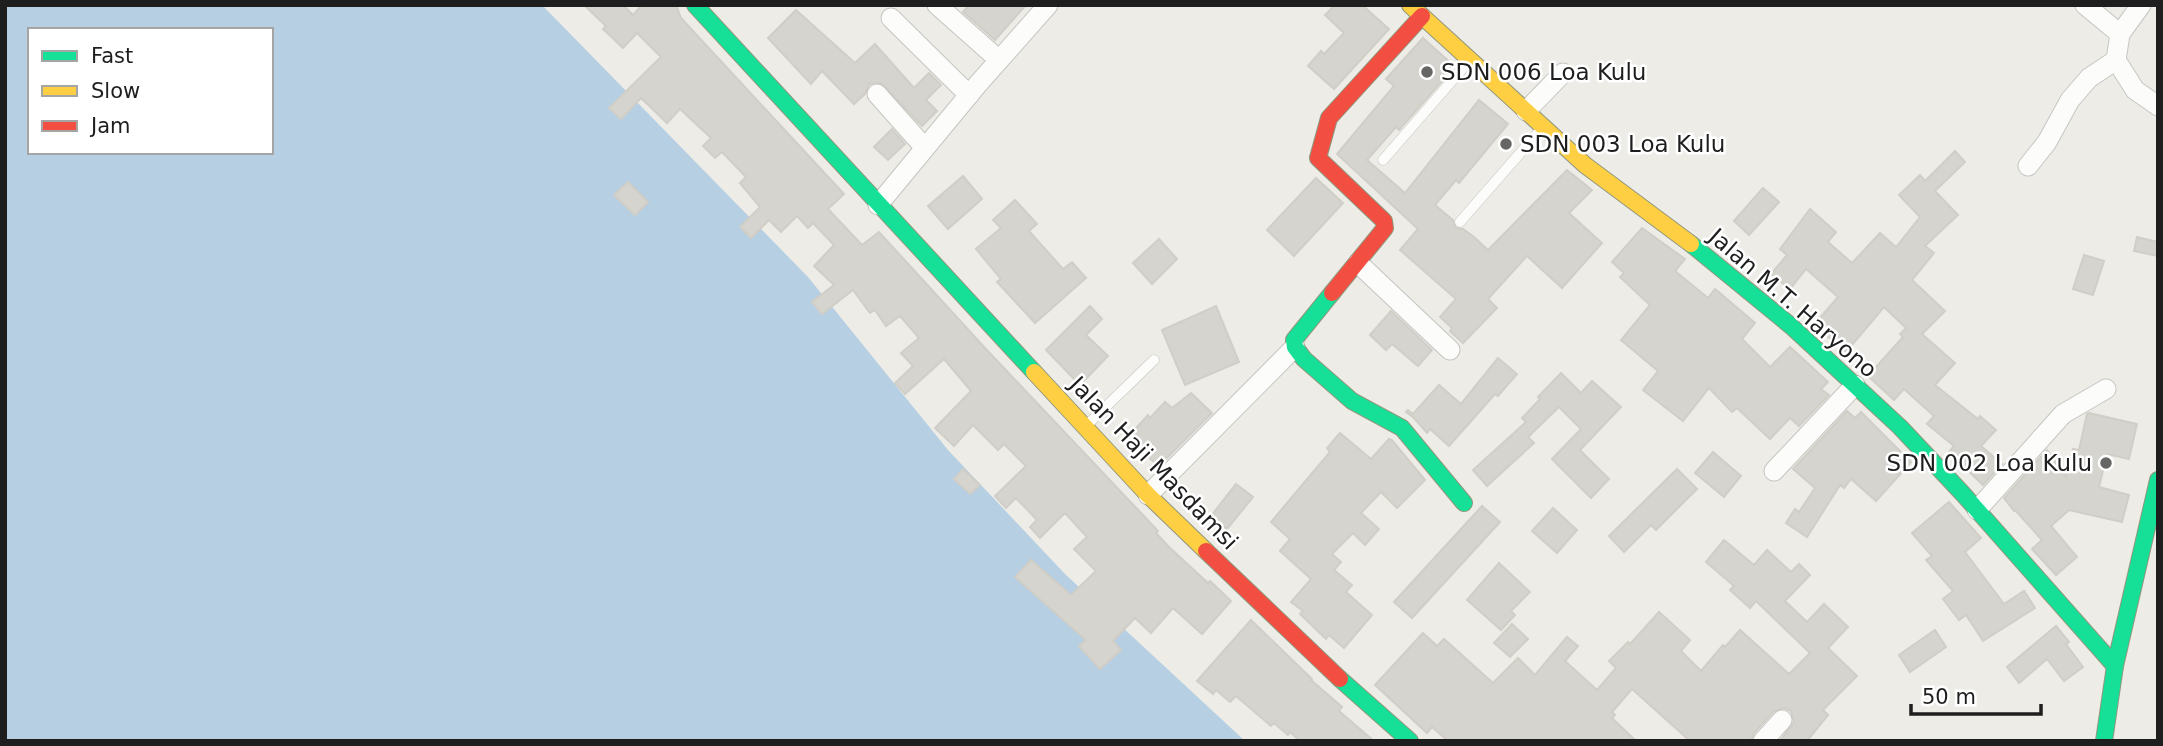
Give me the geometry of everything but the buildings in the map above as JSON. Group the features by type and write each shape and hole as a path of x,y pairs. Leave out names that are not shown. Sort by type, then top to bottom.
{"main road":[{"name":"Jalan Haji Masdamsi","path":"695,5 1148,495 1373,710 1409,741"},
{"name":"Jalan M.T. Haryono","path":"1416,11 1585,165 1697,249 1791,326 1855,385 1907,435 1977,510 2115,666"},
{"path":"1416,11 1377,68 1348,96 1329,118 1325,128 1318,158 1384,221 1385,228 1294,340 1294,347 1352,401 1402,428 1464,503"},
{"path":"2104,741 2115,666 2158,480"}],"street":[{"path":"937,5 999,60"},
{"path":"878,205 969,94 1048,5"},
{"path":"2085,5 2120,34"},
{"path":"2141,5 2120,34 2116,60 2136,90 2158,106"},
{"path":"891,18 969,94"},
{"path":"2028,166 2047,142 2070,100 2089,78 2116,60"},
{"path":"1526,111 1563,73"},
{"path":"877,94 925,148"},
{"path":"1358,263 1450,350"},
{"path":"1148,495 1294,347"},
{"path":"1774,471 1855,385"},
{"path":"1977,510 2063,414 2106,389"},
{"path":"1763,741 1782,720"}],"lane":[{"path":"1383,160 1471,60"},
{"path":"1460,222 1544,127"},
{"path":"1085,426 1154,360"}],"water":[{"path":"5,5 542,5 808,277 948,450 1065,574 1245,741 5,741"}],"traffic: fast":[{"path":"695,5 1034,372"},
{"path":"1691,244 1791,326 1900,427 2115,666"},
{"path":"1332,293 1294,340 1295,347 1304,359 1352,401 1402,428 1464,503"},
{"path":"2104,741 2115,666 2158,480"},
{"path":"1340,679 1410,741"}],"traffic: slow":[{"path":"1410,5 1585,165 1691,244"},
{"path":"1034,372 1148,495 1206,551"}],"traffic: jam":[{"path":"1332,293 1385,228 1384,221 1318,158 1329,118 1422,16"},
{"path":"1206,551 1340,679"}],"place":[{"name":"SDN 006 Loa Kulu","path":"1427,72"},
{"name":"SDN 003 Loa Kulu","path":"1506,144"},
{"name":"SDN 002 Loa Kulu","path":"2106,463"}]}
